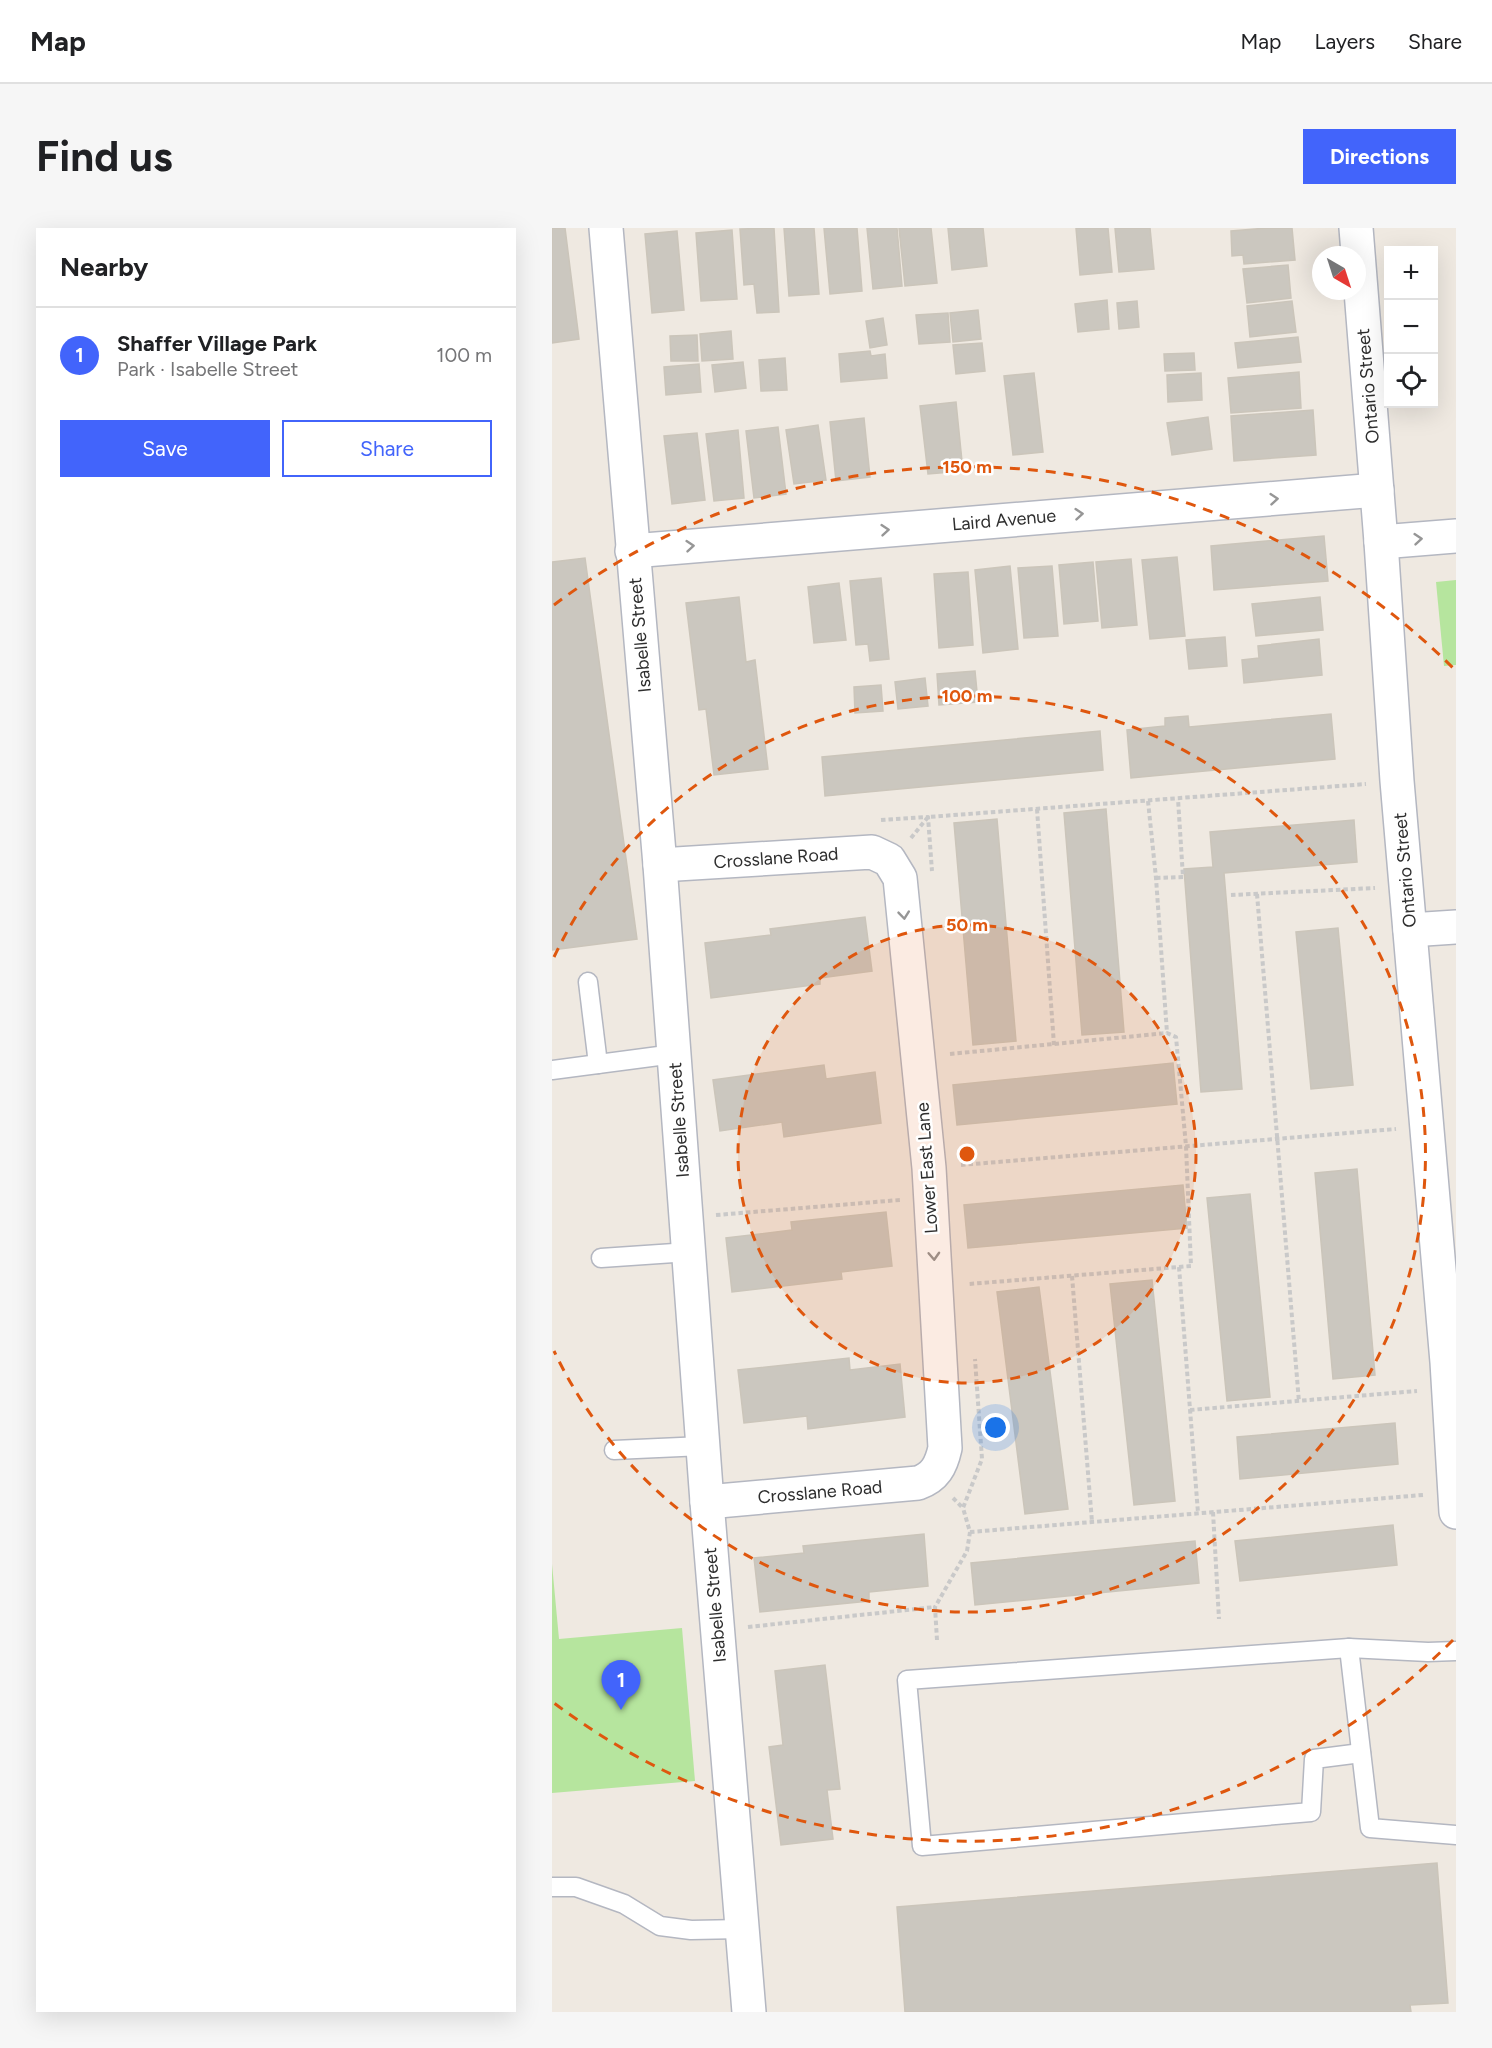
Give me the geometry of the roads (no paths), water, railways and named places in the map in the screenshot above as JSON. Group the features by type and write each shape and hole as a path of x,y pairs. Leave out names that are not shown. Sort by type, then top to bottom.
{"street":[{"name":"Isabelle Street","path":"606,228 660,865 707,1502 749,2012"},
{"name":"Ontario Street","path":"1356,228 1397,781 1451,1362 1456,1512"},
{"name":"Laird Avenue","path":"632,551 1377,490"},
{"path":"1381,542 1456,536"},
{"name":"Crosslane Road","path":"660,865 872,852 889,860"},
{"name":"Lower East Lane","path":"889,860 900,878 929,1168 945,1448 941,1463 932,1475"},
{"path":"1410,930 1456,927"},
{"name":"Crosslane Road","path":"707,1502 918,1483 932,1475"}],"lane":[{"path":"588,982 598,1064"},
{"path":"552,1070 674,1054"},
{"path":"601,1258 689,1252"},
{"path":"614,1450 703,1446"},
{"path":"1361,1753 1314,1759 1311,1812 922,1846 907,1680 1349,1648 1456,1651"},
{"path":"1349,1648 1370,1828 1456,1835"},
{"path":"552,1887 576,1887 624,1904 660,1926 692,1930 742,1929"}],"place":[{"name":"Shaffer Village Park","path":"621,1710"}]}
